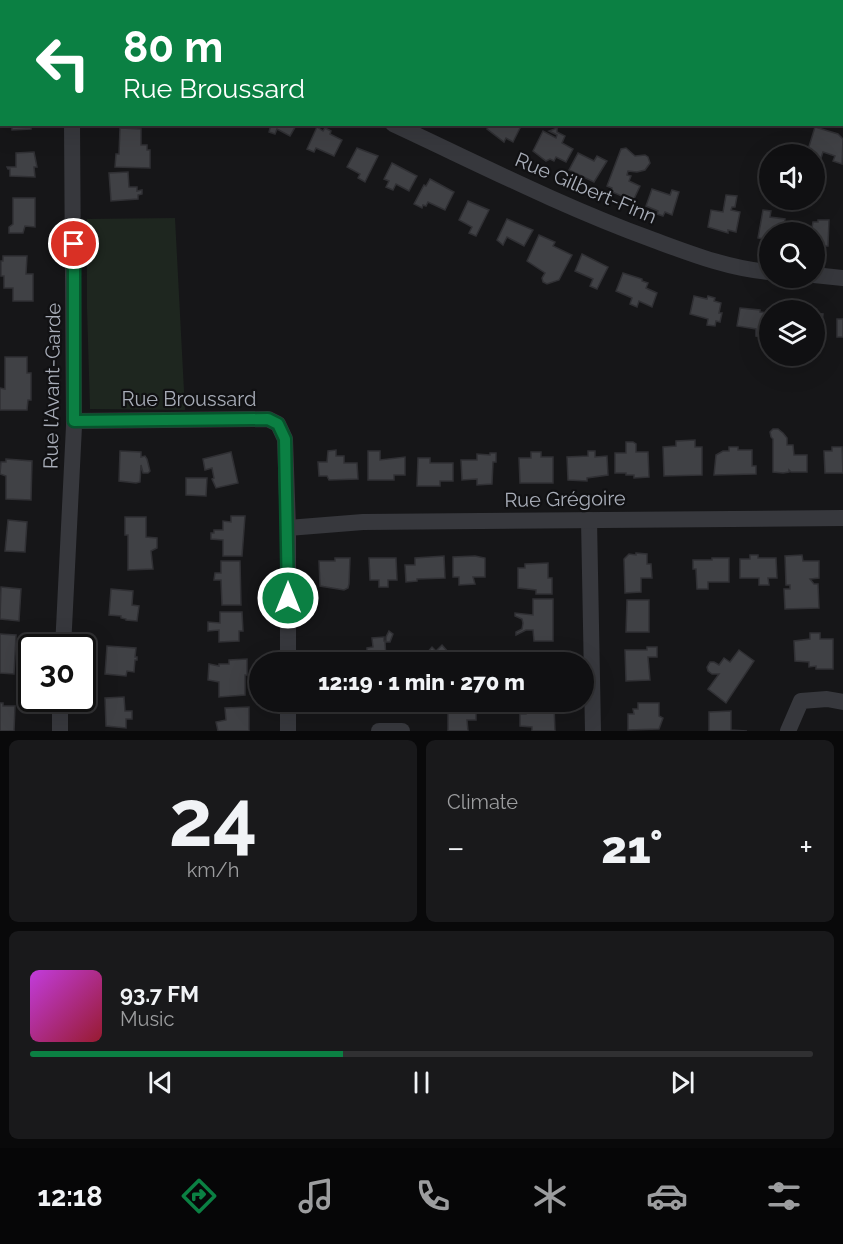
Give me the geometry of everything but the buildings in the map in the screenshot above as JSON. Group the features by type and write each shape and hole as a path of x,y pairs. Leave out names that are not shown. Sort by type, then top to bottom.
{"street":[{"name":"Rue l'Avant-Garde","path":"64,634 74,421 72,126"},
{"name":"Rue Gilbert-Finn","path":"399,126 572,207 633,232 711,260 759,270"},
{"path":"825,277 843,278"},
{"name":"Rue Broussard","path":"74,421 268,419 281,428 285,439 288,528 288,652"},
{"name":"Rue Grégoire","path":"288,528 363,522 843,518"},
{"path":"589,520 593,731"},
{"path":"788,731 801,701 827,699 843,702"},
{"path":"60,712 60,731"},
{"path":"288,712 288,731"},
{"path":"379,731 402,730"}],"shaded area":[{"path":"175,218 185,410 90,409 87,219"}],"route":[{"path":"74,244 74,421 268,419 278,424 285,439 288,598"}]}
